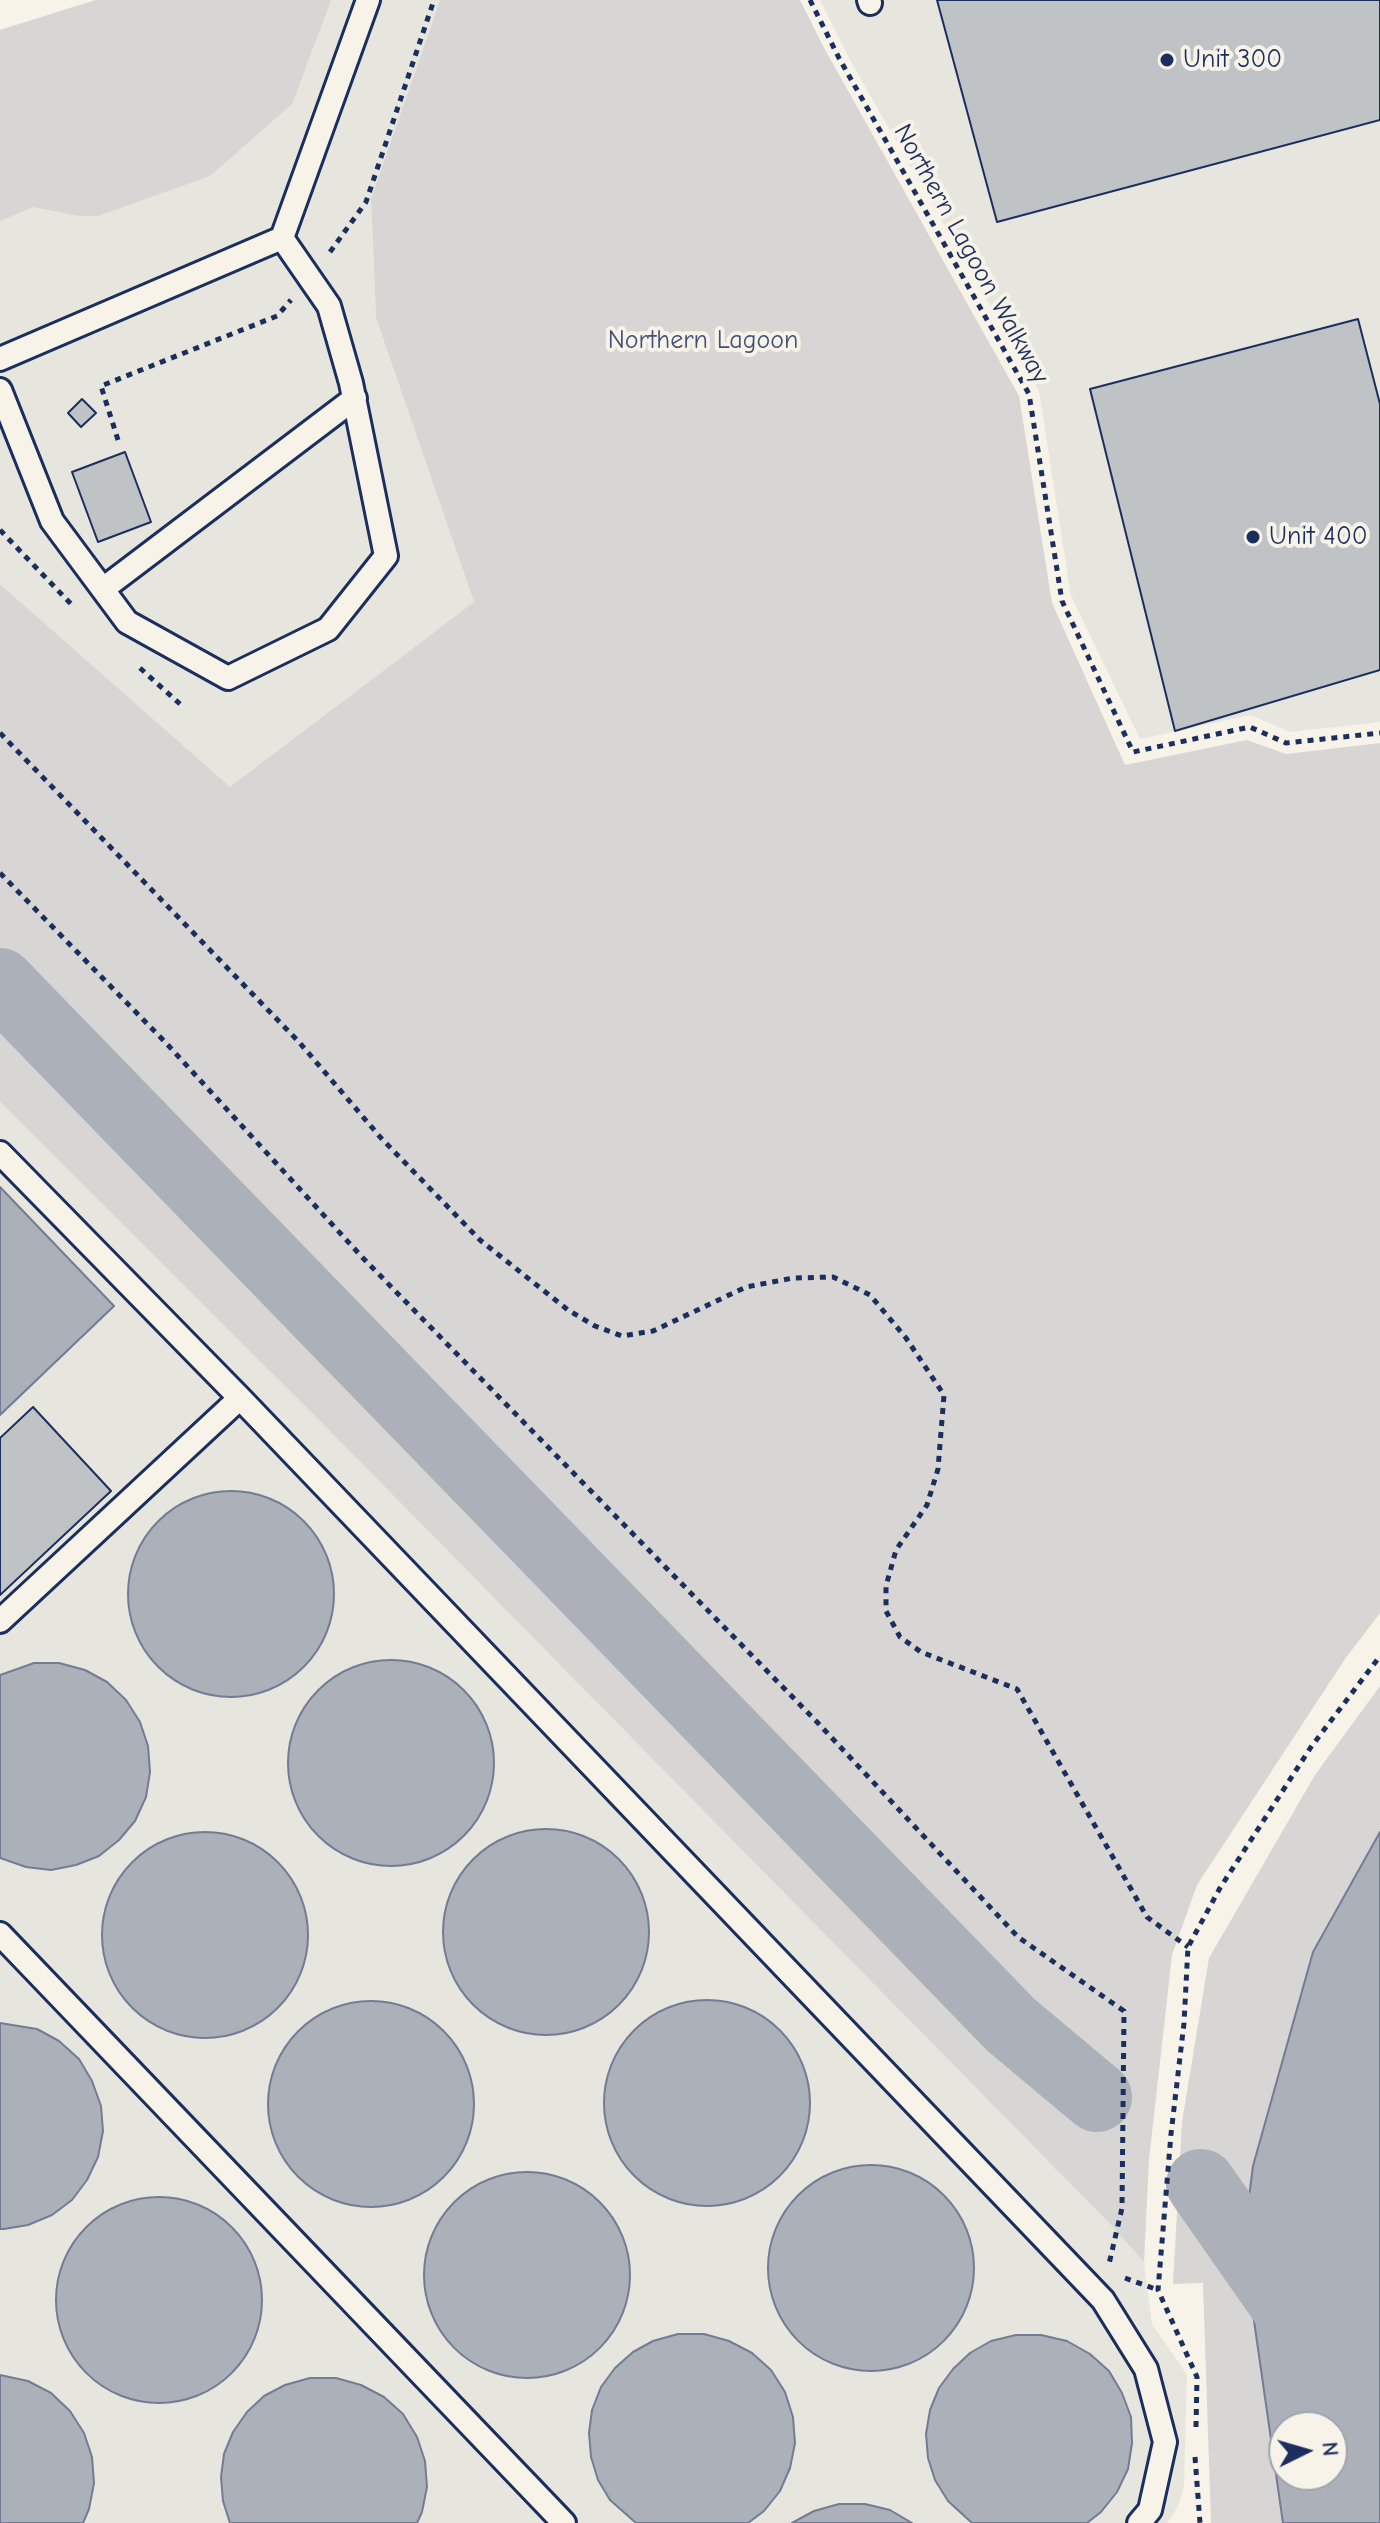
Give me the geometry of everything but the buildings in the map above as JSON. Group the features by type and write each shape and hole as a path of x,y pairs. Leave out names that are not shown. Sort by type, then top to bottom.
{"lane":[{"path":"0,359 282,238 368,0"},
{"path":"0,390 52,521 127,622 228,678 328,629 386,556 355,398 329,306 282,238"},
{"path":"103,589 355,398"},
{"path":"0,1153 240,1398 1103,2300 1146,2369 1165,2442 1150,2519"},
{"path":"0,1621 240,1398"},
{"path":"0,1934 564,2523"}],"path":[{"name":"Northern Lagoon Walkway","path":"810,0 839,58 1029,394 1062,601 1133,752 1250,727 1286,743 1380,733"},
{"path":"0,733 299,1042 381,1138 480,1240 568,1310 595,1326 622,1336 653,1331 746,1287 793,1278 833,1277 870,1295 906,1338 944,1395 938,1469 927,1505 896,1550 886,1586 886,1611 900,1637 921,1652 1017,1689 1147,1917 1188,1947"},
{"path":"0,873 167,1044 362,1257 795,1700 1018,1937 1124,2011 1122,2208 1107,2271"},
{"path":"1195,2434 1197,2377 1158,2290 1184,2023 1188,1947 1220,1888 1311,1747 1380,1656"},
{"path":"1120,2276 1158,2290"},
{"path":"1195,2449 1200,2523"}],"shaded area":[{"path":"96,0 440,0 371,199 376,318 474,602 230,788 0,584 0,30"},
{"path":"820,0 1380,0 1380,722 1289,732 1251,715 1140,739 1071,596 1039,391 850,60"},
{"path":"0,1102 321,1422 1144,2262 1152,2324 1187,2375 1184,2486 1178,2506 1167,2523 0,2523"},
{"path":"0,1187 114,1306 0,1415"},
{"path":"231,1491 270,1499 304,1521 326,1555 334,1594 326,1633 304,1667 270,1689 231,1697 192,1689 158,1667 136,1633 128,1594 136,1555 158,1521 192,1499"},
{"path":"391,1660 430,1668 464,1690 486,1724 494,1763 486,1802 464,1836 430,1858 391,1866 352,1858 318,1836 296,1802 288,1763 296,1724 318,1690 352,1668"},
{"path":"34,1663 59,1663 85,1670 107,1682 126,1700 140,1722 148,1746 150,1772 146,1797 135,1821 119,1840 99,1856 51,1870 26,1867 0,1858 0,1675"},
{"path":"546,1829 585,1837 619,1859 641,1893 649,1932 641,1971 619,2005 585,2027 546,2035 507,2027 473,2005 451,1971 443,1932 451,1893 473,1859 507,1837"},
{"path":"205,1832 244,1840 278,1862 300,1896 308,1935 300,1974 278,2008 244,2030 205,2038 166,2030 132,2008 110,1974 102,1935 110,1896 132,1862 166,1840"},
{"path":"1380,1832 1380,2523 1283,2523 1278,2491 1348,2491 1348,2411 1268,2411 1268,2418 1243,2244 1253,2166 1313,1952"},
{"path":"707,2000 746,2008 780,2030 802,2064 810,2103 802,2142 780,2176 746,2198 707,2206 668,2198 634,2176 612,2142 604,2103 612,2064 634,2030 668,2008"},
{"path":"371,2001 410,2009 444,2031 466,2065 474,2104 466,2143 444,2177 410,2199 371,2207 332,2199 298,2177 276,2143 268,2104 276,2065 298,2031 332,2009"},
{"path":"0,2023 37,2029 59,2041 79,2059 92,2081 101,2106 103,2131 98,2157 87,2180 72,2200 52,2215 28,2225 4,2229 0,2229"},
{"path":"871,2165 910,2173 944,2195 966,2229 974,2268 966,2307 944,2341 910,2363 871,2371 832,2363 798,2341 776,2307 768,2268 776,2229 798,2195 832,2173"},
{"path":"527,2172 566,2180 600,2202 622,2236 630,2275 622,2314 600,2348 566,2370 527,2378 488,2370 454,2348 432,2314 424,2275 432,2236 454,2202 488,2180"},
{"path":"159,2197 198,2205 232,2227 254,2261 262,2300 254,2339 232,2373 198,2395 159,2403 120,2395 86,2373 64,2339 56,2300 64,2261 86,2227 120,2205"},
{"path":"678,2334 704,2334 729,2341 752,2353 771,2370 785,2392 793,2417 795,2443 790,2468 780,2491 764,2511 748,2523 636,2523 610,2500 598,2480 591,2457 589,2433 592,2410 601,2387 615,2368 633,2352 653,2341"},
{"path":"1016,2335 1041,2335 1067,2341 1090,2354 1109,2371 1122,2393 1131,2417 1132,2443 1128,2469 1117,2492 1101,2512 1087,2523 972,2523 948,2501 935,2480 928,2458 926,2434 930,2410 939,2388 970,2353 991,2341"},
{"path":"0,2375 28,2381 51,2393 70,2411 84,2433 92,2457 94,2483 83,2523 0,2523"},
{"path":"310,2378 336,2378 361,2385 384,2397 403,2414 417,2437 425,2461 427,2487 417,2523 230,2523 223,2501 221,2477 224,2454 233,2432 247,2412 264,2396 285,2385"},
{"path":"839,2504 865,2504 890,2510 912,2523 792,2523 814,2511"}],"green space":[{"path":"96,0 331,0 292,104 210,176 98,216 79,216 33,207 0,221 0,30"},
{"name":"Northern Lagoon","path":"440,0 800,0 1019,396 1052,603 1125,765 1247,740 1286,754 1380,743 1380,1613 1345,1659 1197,1885 1172,1955 1149,2160 1144,2262 321,1422 0,1102 0,584 230,787 474,602 376,318 371,199"},
{"path":"1380,1686 1380,2108 1352,2523 1211,2523 1203,2283 1173,2284 1182,2122 1209,1958 1315,1775"}],"waterway":[{"path":"0,983 1011,2025 1097,2097"},
{"path":"1201,2184 1298,2323"}],"place":[{"name":"Unit 300","path":"1167,60"},
{"name":"Unit 400","path":"1253,537"}]}
